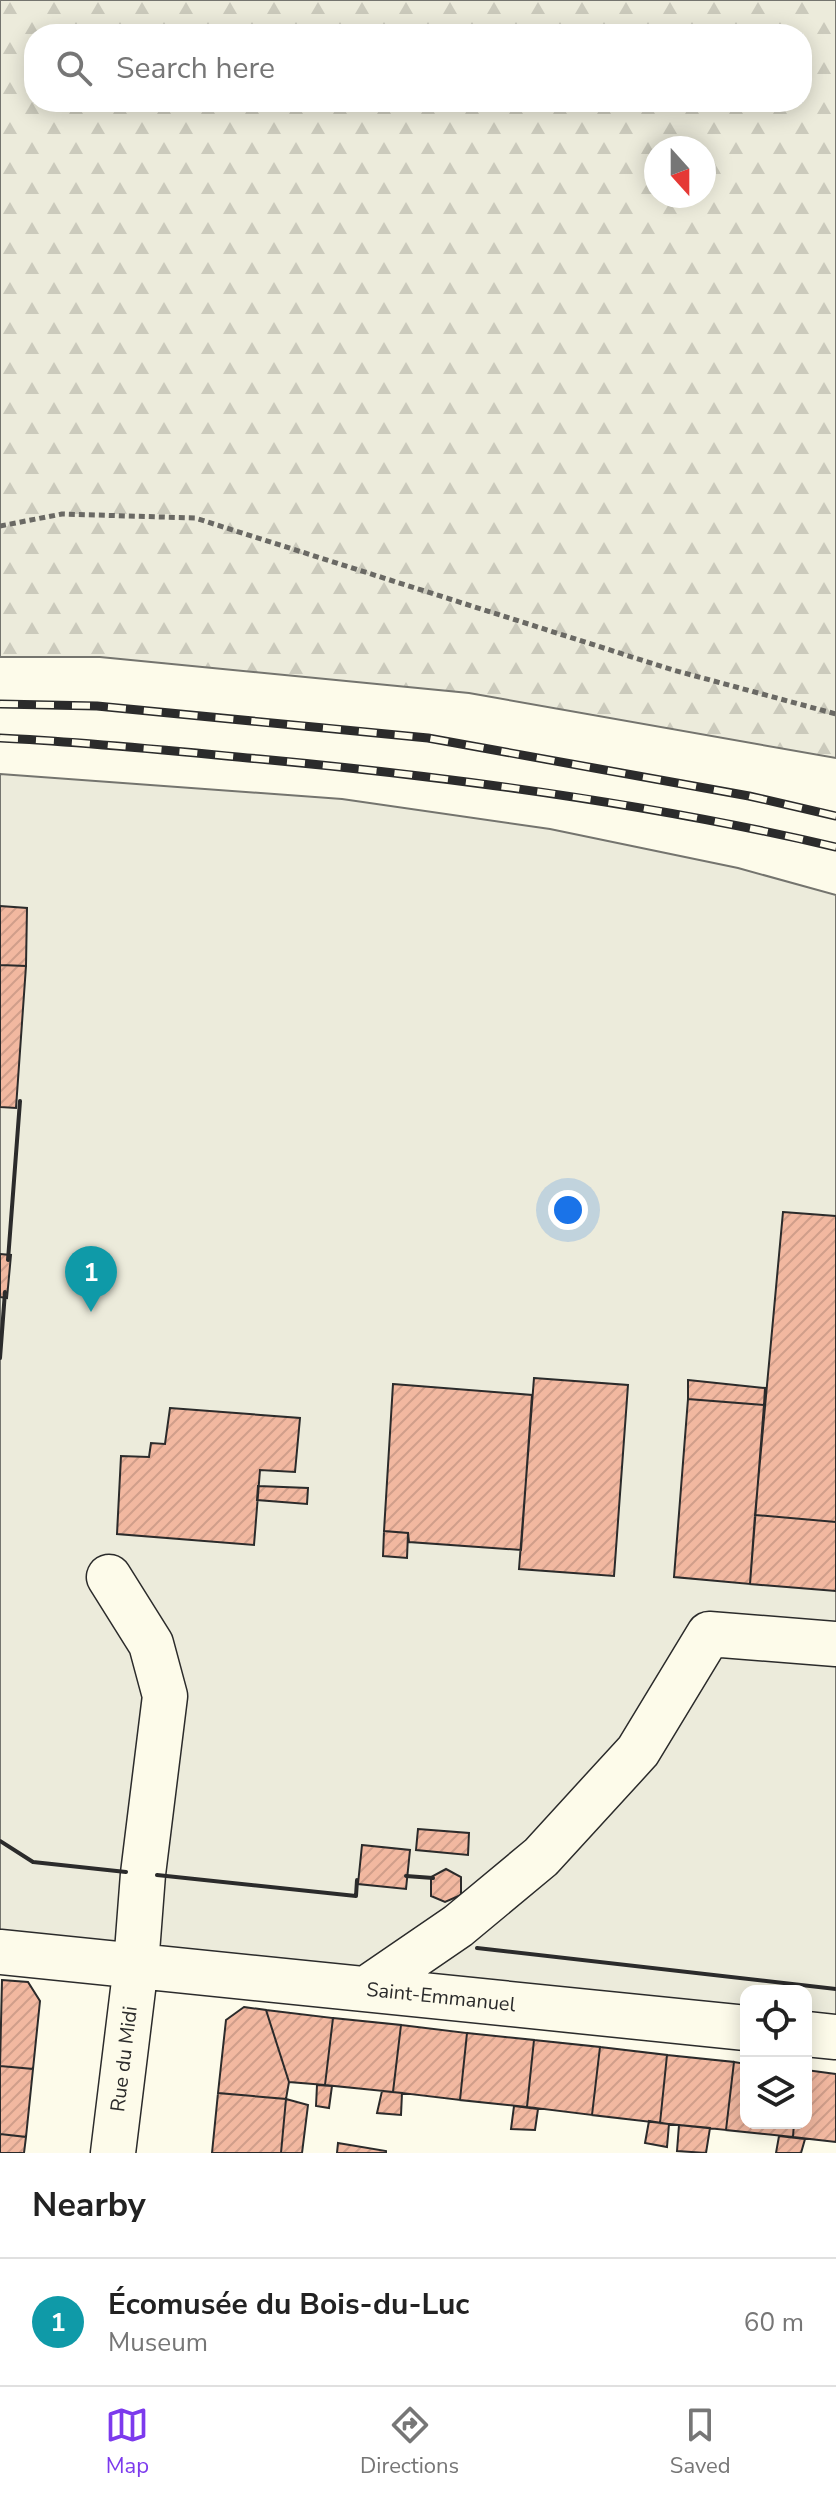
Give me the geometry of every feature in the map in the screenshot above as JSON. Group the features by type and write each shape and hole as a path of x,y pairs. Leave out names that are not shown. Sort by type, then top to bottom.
{"street":[{"name":"Rue du Midi","path":"109,1577 151,1644 165,1696 113,2153"},
{"path":"366,1989 458,1926 541,1857 638,1751 709,1634 836,1644"},
{"name":"Saint-Emmanuel","path":"0,1952 740,2027"},
{"path":"812,2035 836,2037"}],"path":[{"path":"0,526 62,514 195,518 673,670 836,714"}],"green space":[{"path":"0,0 836,0 836,758 469,693 100,657 0,657"},
{"path":"0,774 342,799 550,829 738,868 836,895 836,2037 812,2035 812,1985 740,1985 740,2026 0,1952"}],"building":[{"path":"0,906 27,908 26,966 0,965"},
{"path":"0,965 26,966 16,1108 0,1107"},
{"path":"783,1212 836,1216 836,1522 755,1515"},
{"path":"0,1254 11,1255 7,1298 0,1297"},
{"path":"534,1378 628,1385 614,1576 519,1569"},
{"path":"688,1380 765,1388 764,1405 688,1399"},
{"path":"393,1384 532,1395 521,1550 409,1542 408,1533 384,1531"},
{"path":"688,1399 764,1405 750,1584 674,1577"},
{"path":"170,1408 300,1418 295,1472 260,1470 254,1545 117,1534 121,1456 149,1457 151,1443 165,1444"},
{"path":"258,1486 308,1488 307,1504 257,1500"},
{"path":"755,1515 836,1522 836,1591 750,1584"},
{"path":"384,1531 408,1533 407,1558 383,1556"},
{"path":"418,1829 469,1833 468,1855 416,1850"},
{"path":"362,1845 410,1850 406,1889 358,1884"},
{"path":"446,1869 461,1877 461,1895 445,1902 431,1896 431,1877"},
{"path":"2,1980 28,1982 40,2001 33,2069 0,2066"},
{"path":"244,2007 266,2010 289,2082 286,2099 218,2093 226,2020"},
{"path":"266,2010 333,2018 325,2085 289,2082"},
{"path":"333,2018 401,2025 393,2092 325,2085"},
{"path":"401,2025 467,2033 460,2100 393,2092"},
{"path":"467,2033 534,2040 527,2107 460,2100"},
{"path":"534,2040 600,2047 592,2115 527,2107"},
{"path":"600,2047 667,2055 660,2123 592,2115"},
{"path":"667,2055 734,2062 726,2130 660,2123"},
{"path":"734,2062 740,2063 740,2129 794,2129 793,2137 726,2130"},
{"path":"0,2066 33,2069 26,2137 0,2134"},
{"path":"812,2071 836,2074 836,2142 793,2137 794,2129 812,2129"},
{"path":"317,2085 332,2086 329,2108 316,2106"},
{"path":"382,2091 402,2093 401,2115 377,2113"},
{"path":"218,2093 286,2099 281,2153 212,2153"},
{"path":"286,2099 308,2105 302,2153 281,2153"},
{"path":"514,2106 538,2109 535,2130 511,2129"},
{"path":"649,2121 669,2124 667,2147 645,2143"},
{"path":"679,2125 710,2128 706,2153 677,2151"},
{"path":"0,2134 26,2137 24,2153 0,2153"},
{"path":"779,2136 805,2139 801,2153 776,2153"},
{"path":"338,2143 386,2151 386,2153 337,2153"}],"railway":[{"path":"0,704 97,706 428,738 749,796 836,816"},
{"path":"0,738 260,759 477,783 693,817 836,847"}],"wall":[{"path":"8,1260 20,1101"},
{"path":"0,1358 5,1292"},
{"path":"0,1841 33,1862 126,1872"},
{"path":"157,1875 356,1896 357,1880"},
{"path":"406,1876 433,1878"},
{"path":"477,1948 836,1989"}],"place":[{"name":"Écomusée du Bois-du-Luc","path":"91,1312"}]}
